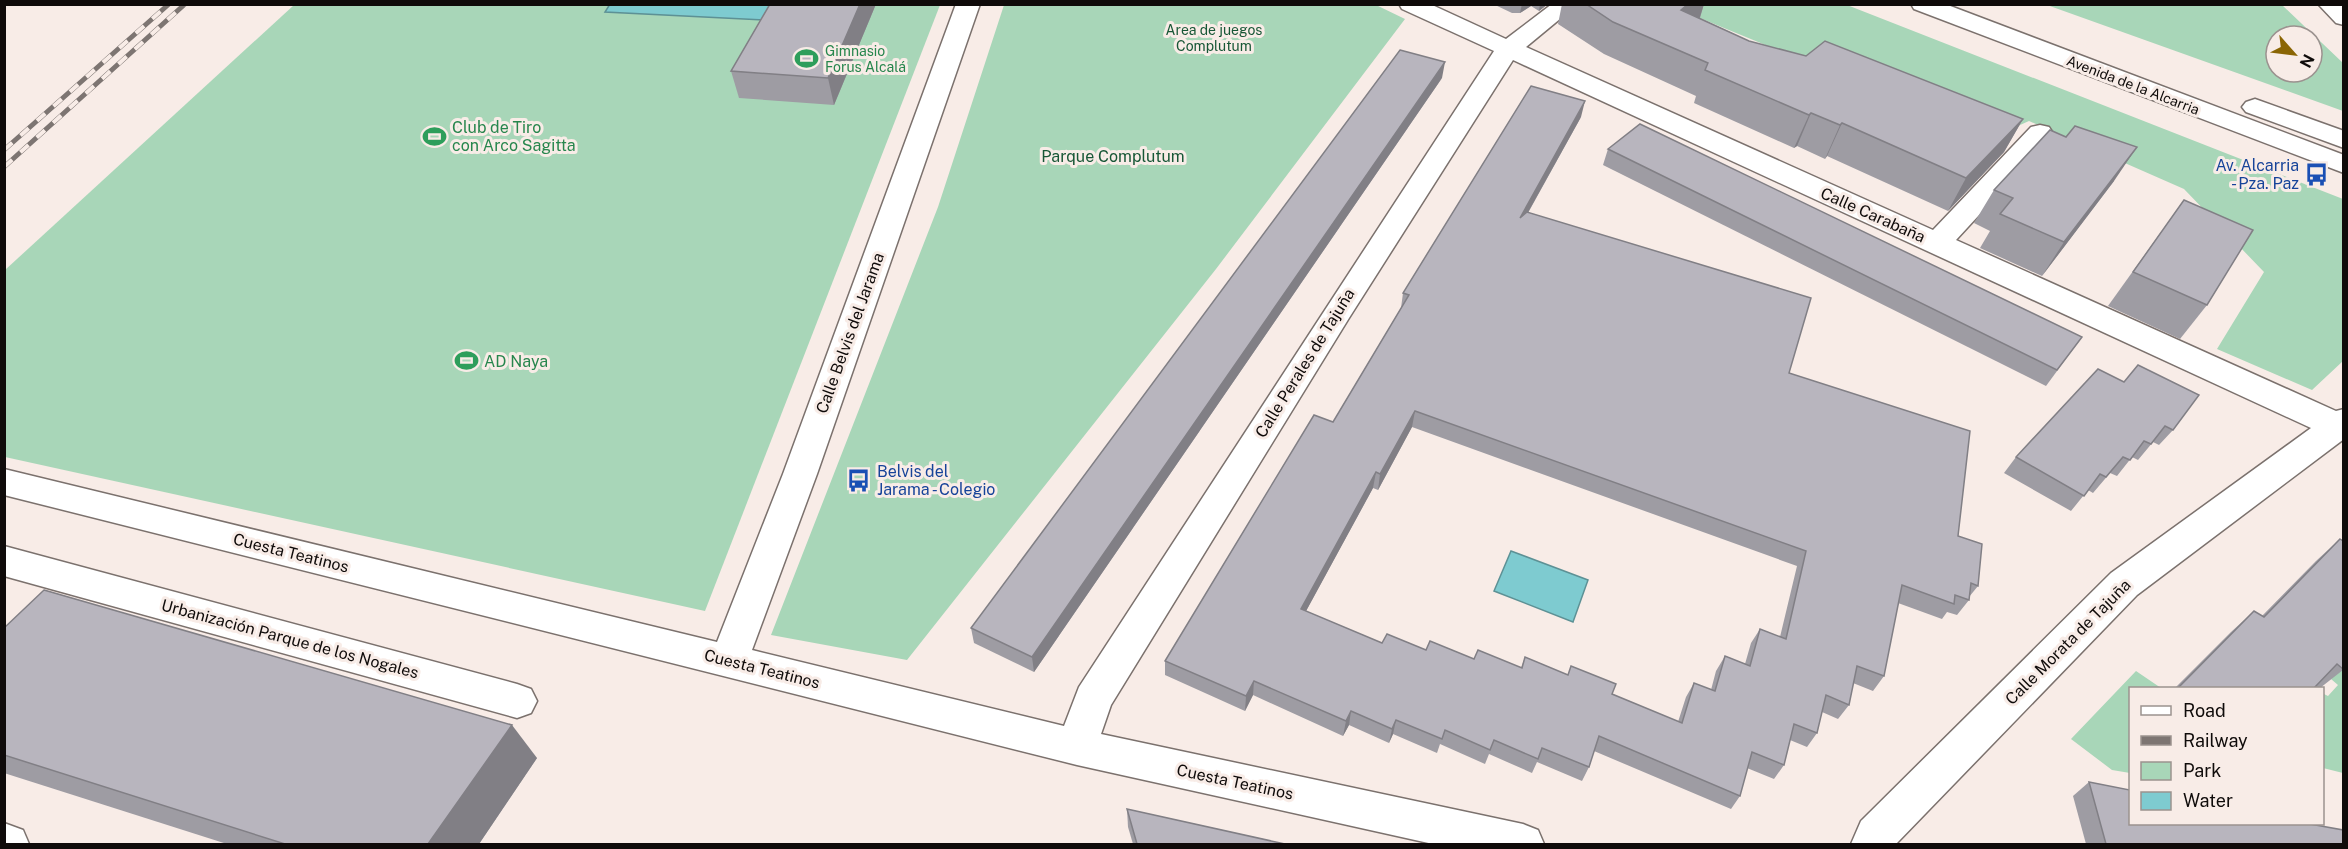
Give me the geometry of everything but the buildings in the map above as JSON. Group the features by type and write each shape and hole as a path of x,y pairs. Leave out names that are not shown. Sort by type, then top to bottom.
{"street":[{"name":"Calle Belvis del Jarama","path":"729,661 800,474 968,4"},
{"name":"Calle Carabaña","path":"1410,4 1936,244 2340,423"},
{"name":"Calle Perales de Tajuña","path":"1077,747 1092,702 1100,689 1338,311 1507,50 1567,4"},
{"name":"Avenida de la Alcarria","path":"1922,4 2343,165"},
{"name":"Avenida de la Alcarria","path":"1979,4 2343,140"},
{"path":"2329,4 2343,18"},
{"path":"1936,244 2040,133"},
{"name":"Calle Morata de Tajuña","path":"1872,844 1876,835 2124,584 2340,423"},
{"name":"Cuesta Teatinos","path":"4,482 1077,747 1523,844"},
{"name":"Urbanización Parque de los Nogales","path":"4,561 50,589 517,701"}],"green space":[{"name":"Parque Complutum","path":"1374,4 1405,19 1216,269 907,660 771,635 938,207 1004,5"},
{"path":"294,5 940,5 705,611 5,457 5,270"},
{"path":"1668,5 1847,5 2343,199 2343,361 2312,390 2217,349 2264,272 2184,189 2029,121 1991,138"},
{"path":"2047,5 2282,5 2302,24 2264,24 2264,83"},
{"path":"2324,45 2343,63 2343,111 2268,84 2324,84"},
{"path":"2343,665 2343,773 2324,768 2324,694 2328,696 2338,685 2331,679"},
{"path":"2136,671 2160,687 2129,687 2129,773 2112,770 2071,739"}],"water":[{"path":"610,4 791,5 782,21 605,12"},
{"path":"1511,551 1588,580 1573,622 1494,591"}],"railway":[{"path":"4,150 169,4"},
{"path":"4,167 185,4"}],"place":[{"name":"Gimnasio Forus Alcalá","path":"807,59"},
{"name":"Club de Tiro con Arco Sagitta","path":"434,136"},
{"name":"Av. Alcarria - Pza. Paz","path":"2317,174"},
{"name":"AD Naya","path":"466,361"},
{"name":"Belvis del Jarama - Colegio","path":"859,480"}],"park label":[{"name":"Area de juegos Complutum","path":"1214,38"}]}
